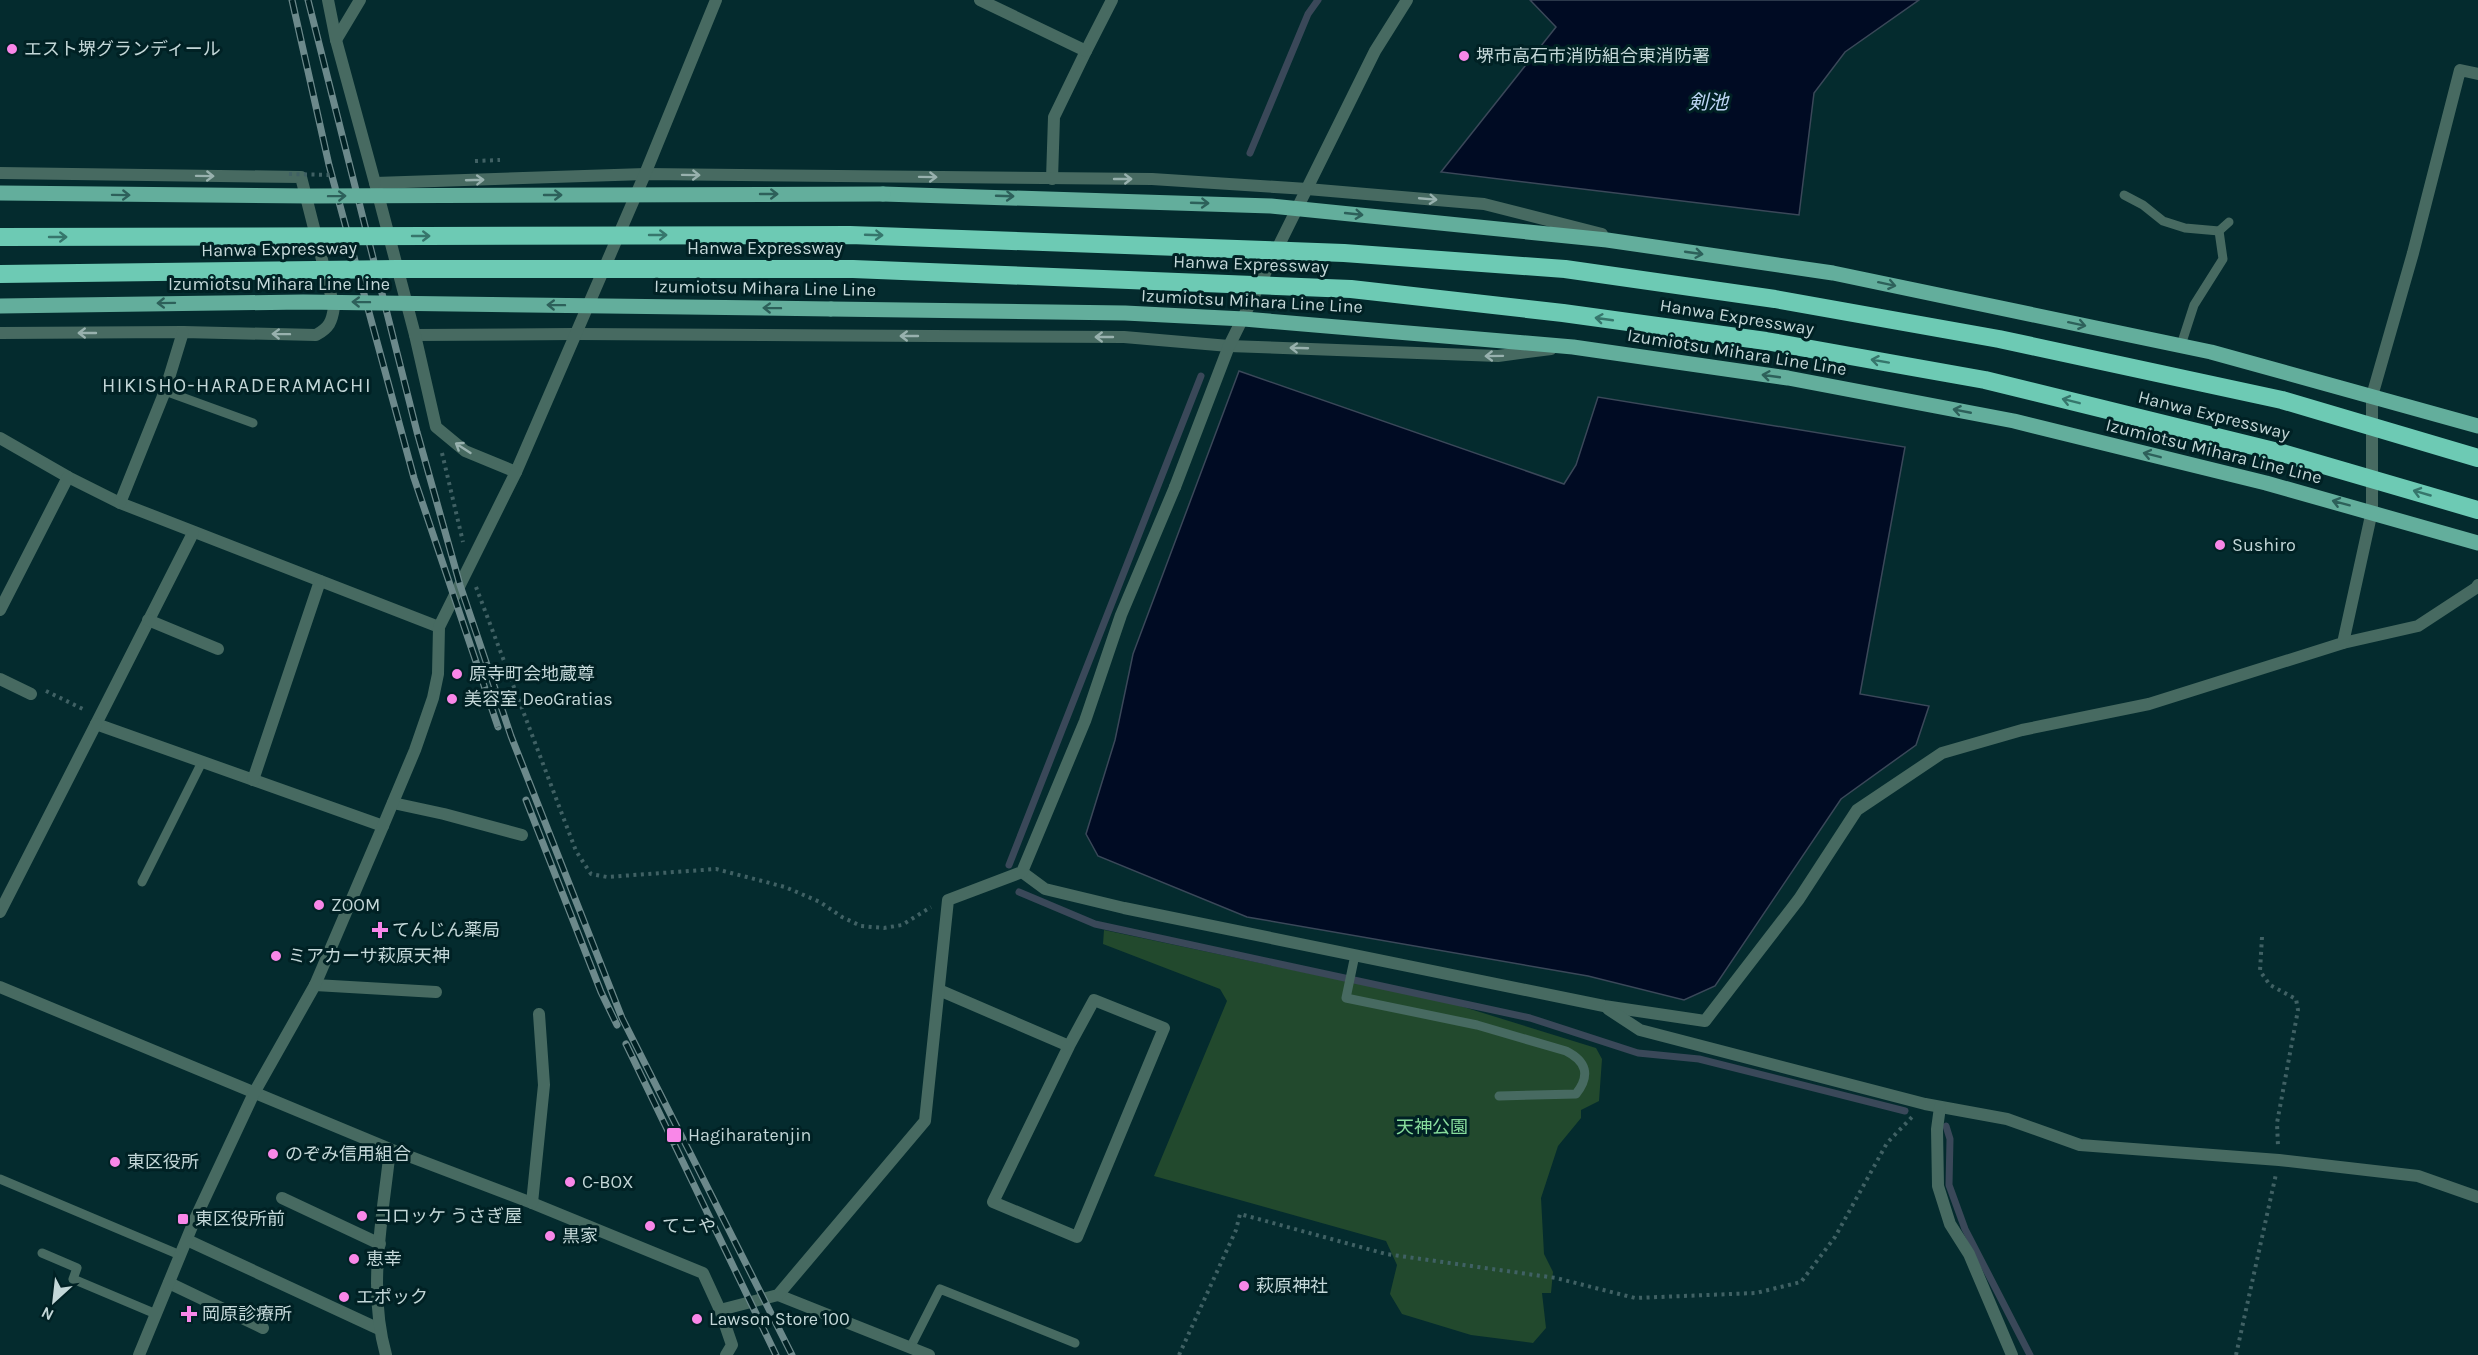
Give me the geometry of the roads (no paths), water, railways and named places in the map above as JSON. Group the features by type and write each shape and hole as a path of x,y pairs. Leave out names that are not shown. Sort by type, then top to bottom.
{"highway":[{"name":"Hanwa Expressway","path":"0,237 850,235 1344,253 1565,269 1775,299 1999,339 2282,400 2478,458"},
{"name":"Hanwa Expressway","path":"0,274 397,269 853,269 1351,289 1563,313 1755,340 1985,380 2282,453 2478,510"}],"main road":[{"path":"0,193 310,196 883,194 1212,203 1296,208 1606,240 1833,273 2181,345 2478,426"},
{"name":"Izumiotsu Mihara Line Line","path":"0,306 303,302 1125,313 1244,319 1573,347 1788,378 2014,421 2372,512 2478,543"}],"street":[{"path":"328,0 336,40 415,335 436,427 465,451 516,472"},
{"path":"336,40 360,0"},
{"path":"139,1355 180,1255 254,1093 315,985 393,803 434,698 438,674 440,627 516,472 645,174 716,0"},
{"path":"980,0 996,4 1086,51"},
{"path":"1052,178 1054,117 1112,0"},
{"path":"720,1310 777,1295 925,1121 948,900 1022,872 1084,721 1121,615 1175,487 1229,345 1244,319 1296,208 1375,51 1407,0"},
{"path":"2343,643 2372,512 2372,396 2413,253 2460,70 2478,74"},
{"path":"0,173 301,177 334,307 333,320 327,330 316,335 183,332 0,333"},
{"path":"375,183 645,174 1152,179 1484,204 1652,247"},
{"path":"120,503 165,391 183,332"},
{"path":"415,335 1124,337 1229,345 1498,356 1573,347"},
{"path":"0,438 68,477 120,503 440,627"},
{"path":"0,610 68,477"},
{"path":"0,912 193,533"},
{"path":"253,780 320,581"},
{"path":"1022,872 1045,889 1124,908 1604,1006 1705,1021 1799,899 1857,810 1942,753 2022,730 2149,704 2343,643 2418,626 2478,585"},
{"path":"148,620 218,649"},
{"path":"0,679 31,694"},
{"path":"97,721 202,762 383,826"},
{"path":"393,803 522,835"},
{"path":"315,985 436,992"},
{"path":"0,987 390,1149 532,1203 703,1274 720,1310 732,1345 726,1355"},
{"path":"939,990 1069,1046"},
{"path":"1094,1000 1164,1028 1077,1237 993,1202 1069,1046 1094,1000"},
{"path":"1604,1006 1640,1030 1925,1104 2007,1119 2080,1145 2279,1160 2418,1176 2478,1197"},
{"path":"532,1203 544,1085 539,1014"},
{"path":"1940,1107 1937,1129 1938,1186 1950,1224 1969,1254 2012,1355"},
{"path":"386,1355 379,1329 376,1278 390,1149"},
{"path":"282,1198 380,1244"},
{"path":"187,1240 379,1329"},
{"path":"169,1282 263,1328"},
{"path":"777,1295 929,1355"}],"lane":[{"path":"2124,195 2143,205 2163,221 2185,228 2219,231 2229,222"},
{"path":"2181,345 2194,305 2223,259 2219,231"},
{"path":"165,391 253,423"},
{"path":"142,882 202,762"},
{"path":"1355,955 1346,998 1477,1026 1566,1051 1578,1057 1583,1064 1585,1075 1583,1086 1576,1094 1498,1096"},
{"path":"0,1179 180,1255"},
{"path":"42,1253 77,1268 73,1279 156,1314"},
{"path":"910,1348 940,1288 1075,1343"}],"water":[{"name":"剣池","path":"1530,0 1919,0 1845,52 1814,93 1799,215 1441,172 1556,27"},
{"path":"1239,371 1564,484 1576,465 1598,397 1905,447 1860,694 1929,706 1916,745 1841,799 1715,986 1684,1000 1588,976 1247,917 1098,856 1086,834 1115,740 1133,654"}],"waterway":[{"path":"1250,153 1308,14 1318,0"},
{"path":"1009,865 1201,376"},
{"path":"1019,892 1095,924 1530,1018 1638,1053 1699,1059 1905,1111"},
{"path":"1946,1126 1950,1139 1949,1185 1965,1229 2030,1355"}],"railway":[{"path":"292,0 329,165 414,478 498,727"},
{"path":"308,0 417,432 460,585 511,736 622,1018 792,1355"},
{"path":"526,800 601,992 617,1025"},
{"path":"626,1044 776,1355"}],"place":[{"name":"エスト堺グランディール","path":"12,49"},
{"name":"堺市高石市消防組合東消防署","path":"1464,56"},
{"name":"Sushiro","path":"2220,545"},
{"name":"原寺町会地蔵尊","path":"457,674"},
{"name":"美容室 DeoGratias","path":"452,699"},
{"name":"ZOOM","path":"319,905"},
{"name":"てんじん薬局","path":"380,930"},
{"name":"ミアカーサ萩原天神","path":"276,956"},
{"name":"Hagiharatenjin","path":"674,1135"},
{"name":"のぞみ信用組合","path":"273,1154"},
{"name":"東区役所","path":"115,1162"},
{"name":"C-BOX","path":"570,1182"},
{"name":"コロッケ うさぎ屋","path":"362,1216"},
{"name":"東区役所前","path":"183,1219"},
{"name":"てこや","path":"650,1226"},
{"name":"黒家","path":"550,1236"},
{"name":"恵幸","path":"354,1259"},
{"name":"萩原神社","path":"1244,1286"},
{"name":"エポック","path":"344,1297"},
{"name":"岡原診療所","path":"189,1314"},
{"name":"Lawson Store 100","path":"697,1319"}],"district":[{"name":"HIKISHO-HARADERAMACHI","path":"237,385"}],"park label":[{"name":"天神公園","path":"1432,1127"}]}
